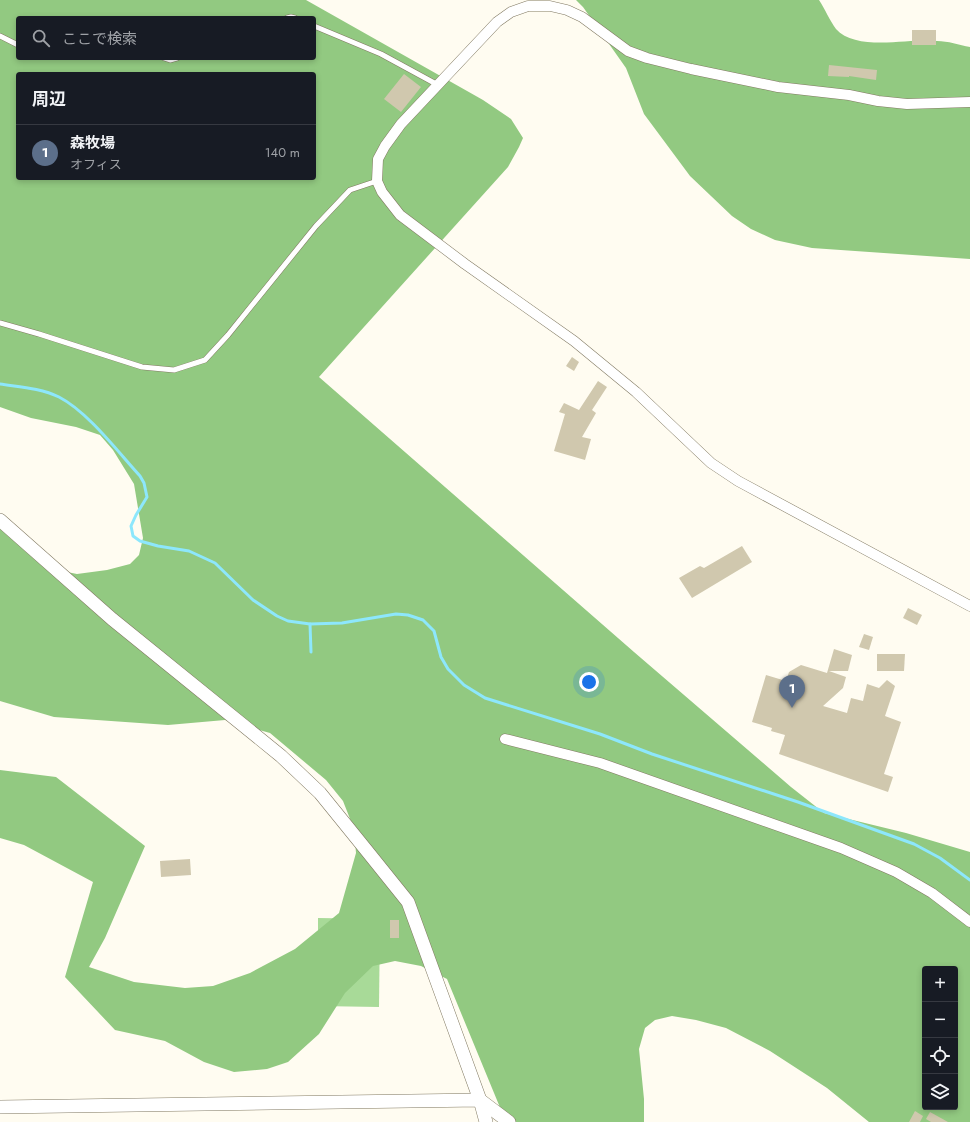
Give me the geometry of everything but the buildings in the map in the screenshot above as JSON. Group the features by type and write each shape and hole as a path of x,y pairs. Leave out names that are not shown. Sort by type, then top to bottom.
{"street":[{"path":"970,102 907,104 878,101 849,94 778,87 691,69 647,58 628,51 582,17 567,10 550,6 528,6 511,12 497,22 401,124 385,146 378,159 377,181 382,192 400,215 580,346 636,392 711,463 738,481 970,606"},
{"path":"0,520 112,619 281,756 320,793 368,851 408,902 480,1100 486,1122"},
{"path":"505,739 600,763 841,848 896,872 932,893 970,922"},
{"path":"0,1107 480,1100 509,1122"}],"lane":[{"path":"316,27 381,54 438,85"},
{"path":"0,36 16,44"},
{"path":"0,323 142,367 174,370 205,360 228,335 316,226 350,190 377,181"}],"green space":[{"path":"0,0 306,0 483,100 511,119 523,138 508,167 319,377 634,652 791,787 824,813 906,833 970,852 970,1122 869,1122 827,1088 770,1051 726,1028 696,1020 672,1016 655,1020 645,1028 639,1049 644,1099 644,1122 506,1122 447,979 421,966 395,961 373,966 345,993 319,1034 288,1062 267,1069 234,1072 204,1062 165,1041 115,1030 65,977 93,882 24,845 0,838 0,770 56,777 145,846 105,938 89,967 134,982 185,988 213,986 250,973 295,949 339,913 356,853 354,829 343,801 326,780 270,733 225,720 168,725 54,717 0,701 0,522 25,551 47,568 77,574 107,570 130,564 139,555 143,538 134,484 113,450 100,435 76,427 31,418 0,407"},
{"path":"576,0 819,0 836,29 845,36 856,40 869,42 941,41 970,47 970,259 812,248 775,240 751,229 732,216 690,176 644,114 626,68 583,7"},
{"path":"318,918 380,919 379,1007 318,1006"}],"waterway":[{"path":"0,384 30,388 45,392 59,397 70,404 92,422 140,476 144,483 147,497 131,526 133,536 140,541 158,546 189,551 215,563 253,600 277,616 288,621 310,624 342,623 396,614 408,615 423,620 434,631 441,657 448,669 464,685 485,698 600,734 652,754 798,802 914,844 940,858 970,880"},
{"path":"310,624 311,652"}],"place":[{"name":"森牧場","path":"792,708"}]}
